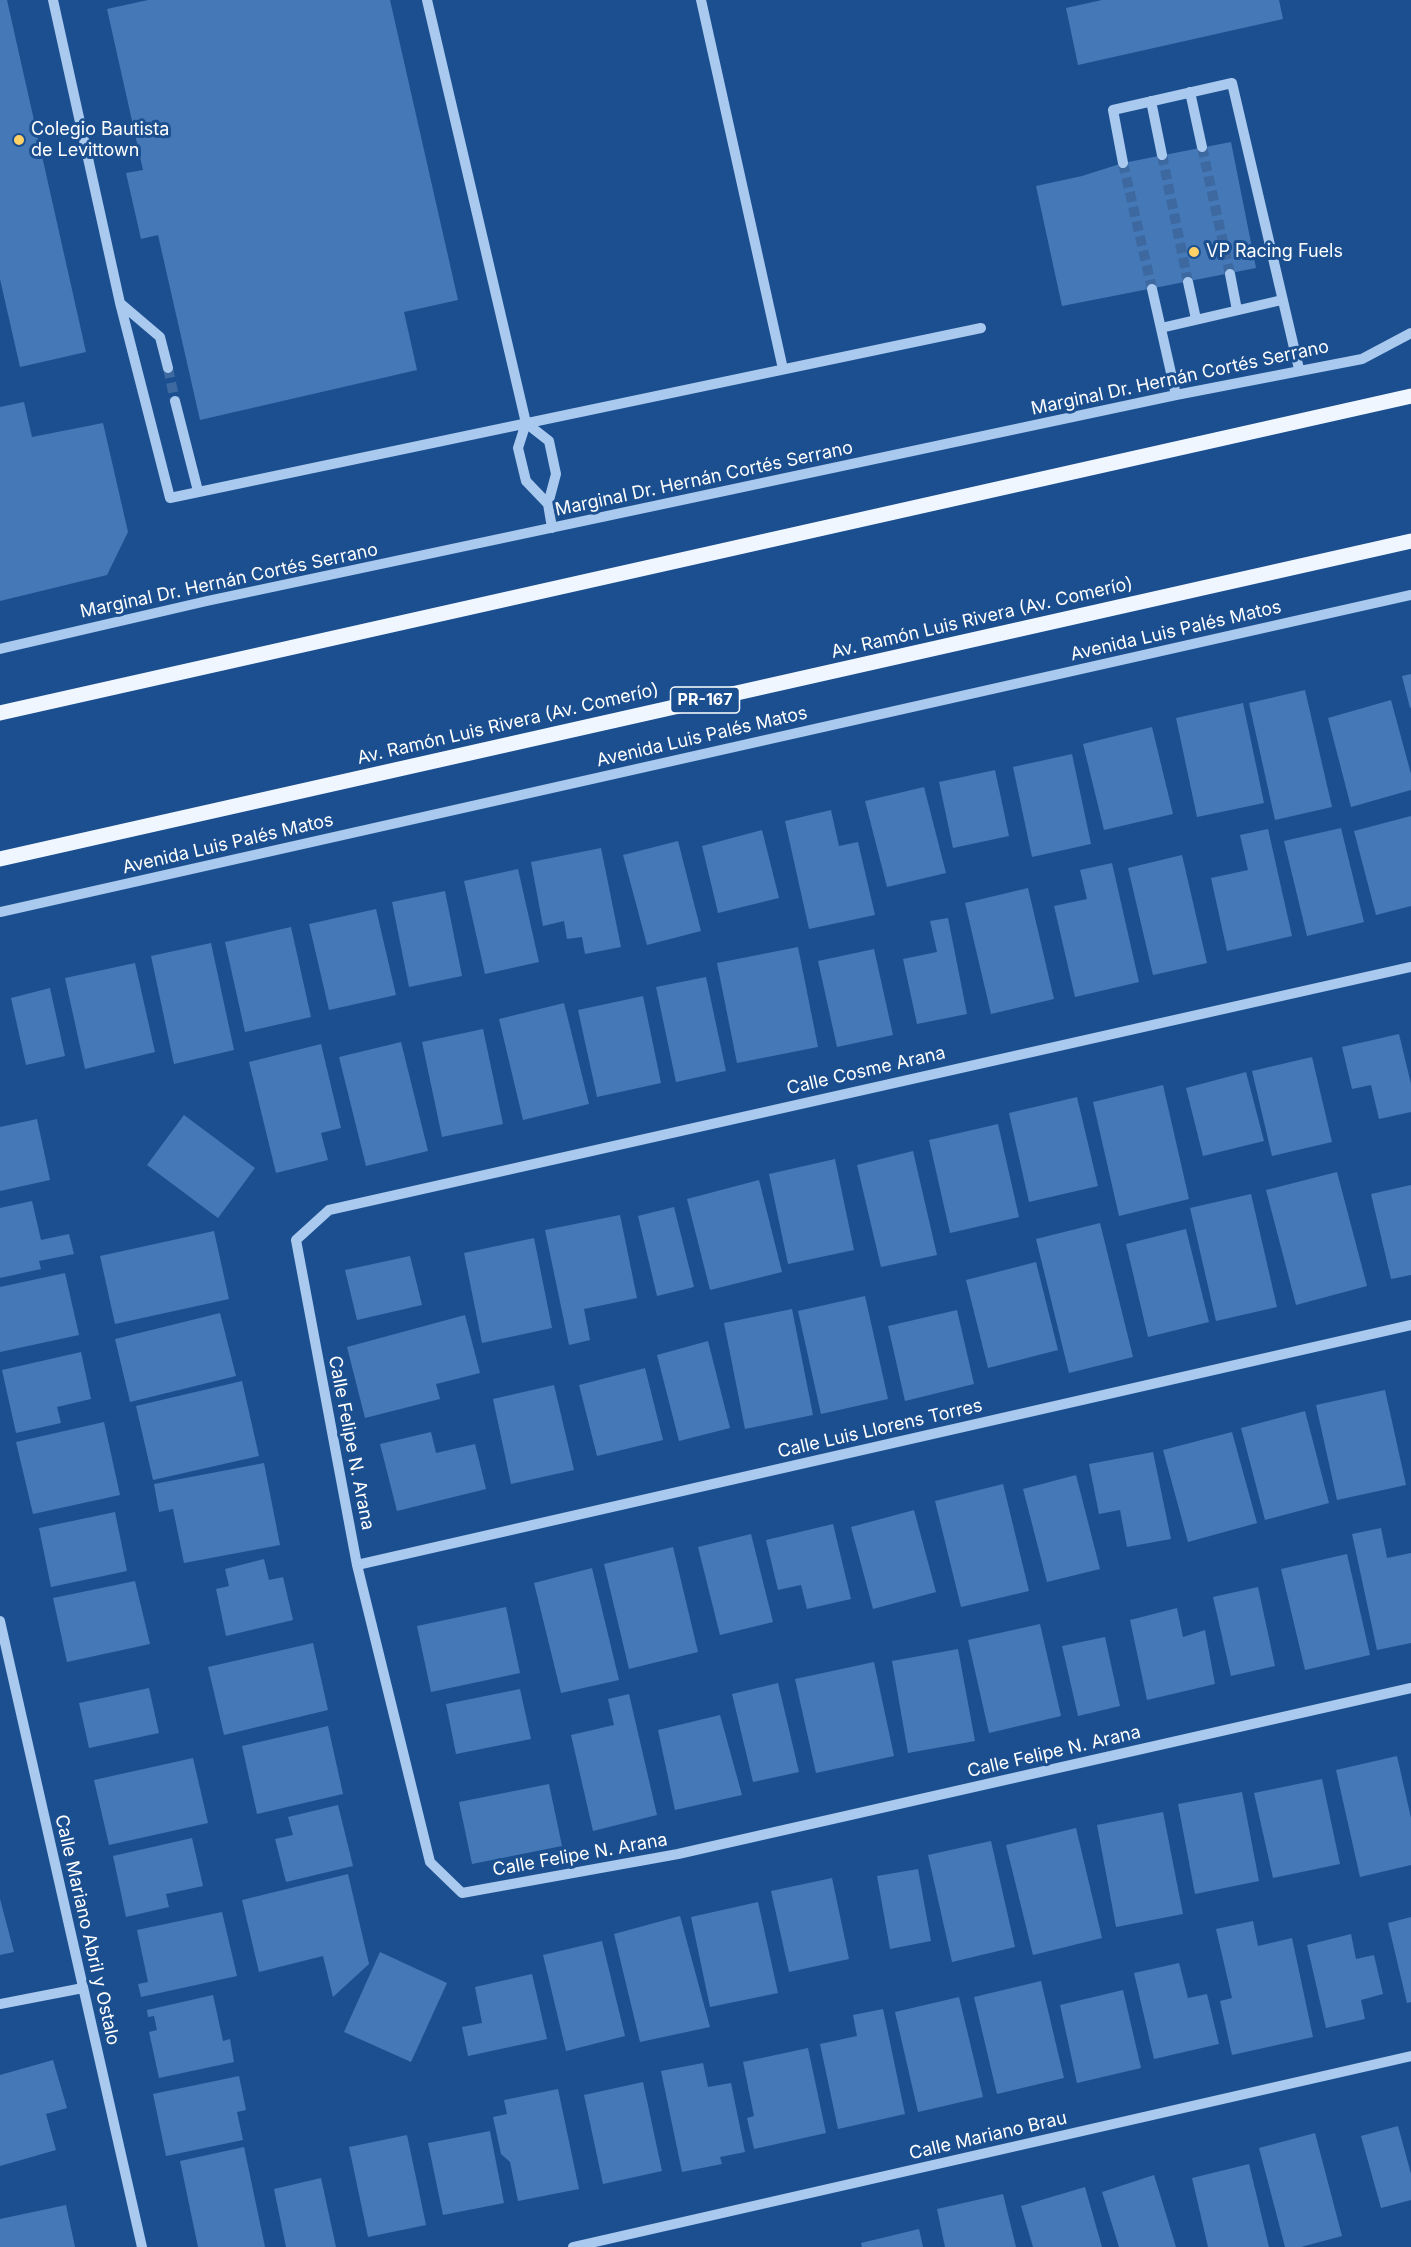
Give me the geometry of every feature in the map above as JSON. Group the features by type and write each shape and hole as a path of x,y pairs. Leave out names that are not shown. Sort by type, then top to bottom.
{"main road":[{"path":"0,714 1411,396"},
{"name":"Av. Ramón Luis Rivera (Av. Comerío)","path":"0,859 1411,541"}],"street":[{"path":"53,0 120,303 170,498 981,327"},
{"path":"427,0 526,423 518,448 526,481 548,504"},
{"path":"701,0 783,369"},
{"path":"1124,163 1113,111 1232,83 1299,369"},
{"path":"1190,92 1202,147"},
{"path":"1151,101 1162,155"},
{"path":"1230,274 1238,310"},
{"path":"1188,282 1196,319"},
{"path":"1152,289 1176,395"},
{"path":"1161,327 1282,300"},
{"path":"120,303 160,337 168,368"},
{"name":"Marginal Dr. Hernán Cortés Serrano","path":"0,649 219,599 1299,369 1362,358 1411,333"},
{"path":"175,401 198,491"},
{"path":"526,423 549,441 556,474 548,504 552,528"},
{"name":"Avenida Luis Palés Matos","path":"0,912 1411,595"},
{"name":"Calle Cosme Arana","path":"329,1210 1411,967"},
{"name":"Calle Felipe N. Arana","path":"329,1210 296,1240 357,1565 430,1862 462,1893 678,1854 1411,1688"},
{"name":"Calle Luis Llorens Torres","path":"357,1565 1411,1325"},
{"name":"Calle Mariano Abril y Ostalo","path":"0,1621 141,2247"},
{"path":"0,2004 83,1988"},
{"name":"Calle Mariano Brau","path":"573,2247 1411,2056"}],"building":[{"name":"Colegio Bautista de Levittown","path":"0,0 7,0 86,352 20,367 0,279"},
{"path":"148,0 390,0 458,300 404,312 417,370 200,420 158,235 141,239 126,173 143,170 107,9"},
{"path":"1102,0 1279,0 1283,19 1078,65 1066,8"},
{"path":"1231,142 1256,268 1062,306 1036,186 1082,176 1123,163"},
{"path":"24,402 32,437 103,423 128,532 107,575 0,601 0,407"},
{"path":"1411,674 1411,707 1410,708 1402,676"},
{"path":"1305,690 1332,807 1275,820 1249,703"},
{"path":"1391,700 1411,774 1411,790 1351,807 1328,718"},
{"path":"1243,703 1264,803 1197,817 1176,718"},
{"path":"1152,727 1173,814 1104,830 1083,744"},
{"path":"1072,754 1091,844 1032,857 1013,767"},
{"path":"995,770 1009,836 953,848 939,782"},
{"path":"924,787 946,873 887,887 865,801"},
{"path":"831,810 839,846 858,842 875,915 809,929 785,821"},
{"path":"1411,816 1411,906 1376,915 1354,831"},
{"path":"1341,828 1364,922 1307,936 1284,841"},
{"path":"1268,829 1292,936 1227,951 1211,878 1248,870 1240,835"},
{"path":"762,830 779,898 718,913 702,846"},
{"path":"678,841 701,931 647,945 623,855"},
{"path":"601,848 621,947 585,954 582,937 567,939 564,921 543,926 531,862"},
{"path":"1182,855 1207,963 1153,975 1128,868"},
{"path":"1112,863 1139,982 1075,997 1054,906 1087,899 1080,870"},
{"path":"518,869 539,962 485,974 464,881"},
{"path":"1028,888 1054,999 991,1014 965,903"},
{"path":"445,891 462,976 409,987 392,902"},
{"path":"376,909 396,995 329,1010 309,924"},
{"path":"948,918 967,1014 917,1024 903,959 937,952 930,921"},
{"path":"291,927 311,1017 245,1032 225,942"},
{"path":"211,943 234,1050 174,1064 151,956"},
{"path":"798,947 818,1047 737,1063 717,963"},
{"path":"874,949 893,1035 837,1047 818,961"},
{"path":"135,963 155,1052 85,1069 65,978"},
{"path":"706,977 726,1071 676,1082 656,987"},
{"path":"50,988 65,1056 26,1065 11,998"},
{"path":"643,996 661,1083 597,1097 578,1010"},
{"path":"564,1003 589,1104 523,1120 499,1019"},
{"path":"483,1029 503,1124 442,1137 422,1042"},
{"path":"1399,1034 1411,1084 1411,1112 1379,1119 1371,1085 1352,1089 1342,1047"},
{"path":"401,1042 428,1151 366,1166 339,1057"},
{"path":"321,1044 341,1128 321,1133 328,1160 276,1173 249,1062"},
{"path":"1312,1057 1332,1142 1272,1156 1252,1071"},
{"path":"1246,1072 1264,1141 1203,1156 1186,1088"},
{"path":"1163,1085 1189,1199 1119,1216 1093,1102"},
{"path":"1077,1097 1098,1186 1029,1202 1009,1113"},
{"path":"184,1115 255,1168 218,1218 147,1165"},
{"path":"37,1119 50,1180 0,1191 0,1127"},
{"path":"998,1124 1019,1217 950,1233 929,1140"},
{"path":"913,1151 937,1255 881,1267 857,1165"},
{"path":"835,1159 854,1250 788,1264 769,1174"},
{"path":"1337,1172 1367,1286 1296,1305 1266,1190"},
{"path":"759,1180 782,1272 710,1290 687,1199"},
{"path":"1411,1185 1411,1275 1391,1279 1371,1194"},
{"path":"1251,1194 1277,1307 1216,1321 1190,1208"},
{"path":"32,1201 41,1240 69,1234 74,1254 39,1261 41,1269 0,1278 0,1208"},
{"path":"674,1207 694,1287 657,1296 638,1216"},
{"path":"620,1215 637,1298 584,1309 590,1340 569,1345 545,1230"},
{"path":"1100,1223 1133,1357 1069,1373 1036,1239"},
{"path":"1186,1229 1209,1322 1148,1337 1126,1244"},
{"path":"214,1231 229,1299 115,1324 100,1256"},
{"path":"534,1238 552,1328 482,1343 464,1253"},
{"path":"410,1256 422,1305 357,1320 345,1270"},
{"path":"1036,1262 1058,1350 988,1368 966,1280"},
{"path":"65,1273 79,1335 0,1352 0,1287"},
{"path":"865,1296 888,1399 821,1414 798,1311"},
{"path":"792,1309 813,1415 745,1429 724,1323"},
{"path":"957,1310 974,1384 905,1401 888,1326"},
{"path":"220,1313 236,1376 130,1402 115,1339"},
{"path":"465,1315 480,1373 436,1384 440,1399 365,1418 347,1347"},
{"path":"708,1341 730,1428 679,1441 657,1355"},
{"path":"81,1352 91,1399 57,1407 61,1423 16,1433 2,1370"},
{"path":"645,1368 663,1440 597,1456 579,1385"},
{"path":"242,1381 259,1456 153,1480 136,1406"},
{"path":"554,1385 574,1470 511,1484 493,1399"},
{"path":"1385,1390 1406,1485 1337,1500 1316,1405"},
{"path":"1305,1411 1329,1503 1265,1520 1241,1428"},
{"path":"104,1422 120,1495 33,1514 16,1442"},
{"path":"431,1432 436,1453 475,1444 486,1489 397,1511 380,1444"},
{"path":"1232,1432 1257,1523 1188,1542 1163,1450"},
{"path":"1153,1452 1171,1539 1127,1547 1120,1510 1099,1514 1089,1464"},
{"path":"264,1463 280,1545 184,1563 173,1509 159,1512 154,1484"},
{"path":"1076,1475 1100,1569 1047,1582 1023,1489"},
{"path":"1003,1484 1029,1591 961,1607 935,1501"},
{"path":"914,1510 936,1592 873,1609 851,1527"},
{"path":"115,1512 127,1571 51,1587 39,1528"},
{"path":"833,1524 851,1599 807,1609 801,1585 778,1590 766,1540"},
{"path":"1381,1528 1387,1558 1411,1553 1411,1643 1377,1650 1352,1534"},
{"path":"751,1534 773,1622 720,1635 698,1547"},
{"path":"673,1547 698,1652 629,1669 604,1564"},
{"path":"1347,1554 1370,1655 1305,1670 1281,1569"},
{"path":"264,1559 269,1580 283,1577 293,1620 226,1636 216,1589 229,1586 225,1569"},
{"path":"592,1568 619,1680 561,1693 534,1583"},
{"path":"135,1581 150,1644 67,1662 53,1598"},
{"path":"1258,1587 1275,1666 1231,1676 1213,1597"},
{"path":"506,1607 520,1673 431,1692 417,1626"},
{"path":"1177,1608 1183,1637 1205,1630 1215,1684 1147,1700 1130,1620"},
{"path":"1040,1624 1061,1716 989,1733 968,1640"},
{"path":"1105,1637 1120,1706 1078,1716 1062,1646"},
{"path":"313,1643 328,1710 224,1735 208,1667"},
{"path":"958,1649 975,1741 908,1753 892,1661"},
{"path":"874,1662 894,1756 816,1773 795,1679"},
{"path":"778,1683 799,1772 753,1782 732,1694"},
{"path":"149,1688 159,1733 89,1748 79,1703"},
{"path":"520,1689 531,1739 456,1754 446,1704"},
{"path":"629,1694 657,1815 593,1831 571,1735 614,1725 608,1699"},
{"path":"720,1715 742,1795 675,1810 658,1730"},
{"path":"328,1726 343,1794 257,1814 242,1746"},
{"path":"1397,1756 1411,1818 1411,1865 1360,1877 1336,1770"},
{"path":"193,1758 208,1823 109,1845 94,1780"},
{"path":"1322,1779 1340,1864 1273,1878 1254,1793"},
{"path":"549,1784 562,1846 472,1864 459,1802"},
{"path":"1242,1792 1259,1881 1195,1894 1178,1804"},
{"path":"338,1805 353,1866 286,1882 275,1839 293,1835 288,1817"},
{"path":"1163,1812 1183,1914 1116,1927 1097,1825"},
{"path":"1076,1828 1102,1938 1033,1955 1006,1845"},
{"path":"192,1838 203,1886 166,1894 169,1907 126,1917 113,1856"},
{"path":"991,1841 1015,1947 952,1962 928,1855"},
{"path":"918,1869 931,1941 890,1949 877,1876"},
{"path":"348,1874 369,1964 333,1997 323,1956 259,1972 242,1900"},
{"path":"832,1878 849,1959 789,1972 771,1891"},
{"path":"0,1899 14,1952 0,1955"},
{"path":"758,1902 778,1993 710,2007 691,1917"},
{"path":"222,1912 237,1976 141,1997 138,1984 148,1982 137,1930"},
{"path":"680,1916 710,2027 640,2042 614,1934"},
{"path":"1411,1917 1411,2002 1407,2003 1388,1923"},
{"path":"1253,1921 1258,1946 1292,1938 1313,2037 1232,2055 1220,2001 1232,1998 1216,1929"},
{"path":"1351,1934 1356,1959 1374,1955 1383,1994 1361,2000 1365,2019 1326,2028 1307,1945"},
{"path":"602,1941 625,2036 566,2051 543,1955"},
{"path":"380,1952 447,1983 411,2062 344,2032"},
{"path":"1179,1963 1188,1998 1207,1994 1219,2044 1154,2059 1134,1973"},
{"path":"532,1974 547,2039 468,2056 462,2027 482,2023 475,1987"},
{"path":"1041,1981 1064,2078 997,2094 974,1997"},
{"path":"1123,1990 1141,2068 1077,2083 1060,2005"},
{"path":"213,1995 223,2041 230,2039 234,2062 159,2078 149,2032 157,2030 154,2016 148,2017 147,2010"},
{"path":"959,1997 983,2097 918,2112 895,2012"},
{"path":"883,2009 905,2114 838,2129 820,2044 857,2036 853,2015"},
{"path":"808,2048 826,2133 754,2149 747,2118 754,2116 743,2062"},
{"path":"53,2060 67,2108 46,2114 56,2150 0,2166 0,2075"},
{"path":"703,2063 708,2087 731,2083 745,2152 720,2157 722,2164 682,2172 661,2071"},
{"path":"239,2076 246,2110 237,2112 243,2140 166,2156 153,2094"},
{"path":"643,2082 662,2171 603,2184 584,2095"},
{"path":"558,2089 579,2189 518,2201 510,2162 501,2154 493,2117 507,2114 504,2100"},
{"path":"1398,2126 1411,2174 1411,2200 1381,2208 1361,2136"},
{"path":"490,2131 504,2203 443,2215 428,2143"},
{"path":"1315,2133 1342,2236 1301,2247 1285,2247 1259,2148"},
{"path":"407,2135 426,2225 368,2237 349,2147"},
{"path":"244,2147 265,2247 198,2247 180,2161"},
{"path":"1249,2164 1269,2247 1208,2247 1192,2178"},
{"path":"1154,2175 1176,2247 1119,2247 1102,2192"},
{"path":"321,2178 336,2247 286,2247 274,2189"},
{"path":"1085,2187 1102,2247 1033,2247 1021,2206"},
{"path":"1003,2194 1016,2247 945,2247 937,2209"},
{"path":"66,2205 75,2247 0,2247 0,2219"},
{"path":"919,2229 923,2247 862,2247 861,2243"}],"tunnel":[{"path":"1202,147 1230,274"},
{"path":"1162,155 1188,282"},
{"path":"1123,163 1152,289"},
{"path":"168,368 175,401"}],"place":[{"name":"Colegio Bautista de Levittown","path":"19,140"},
{"name":"VP Racing Fuels","path":"1194,252"}]}
